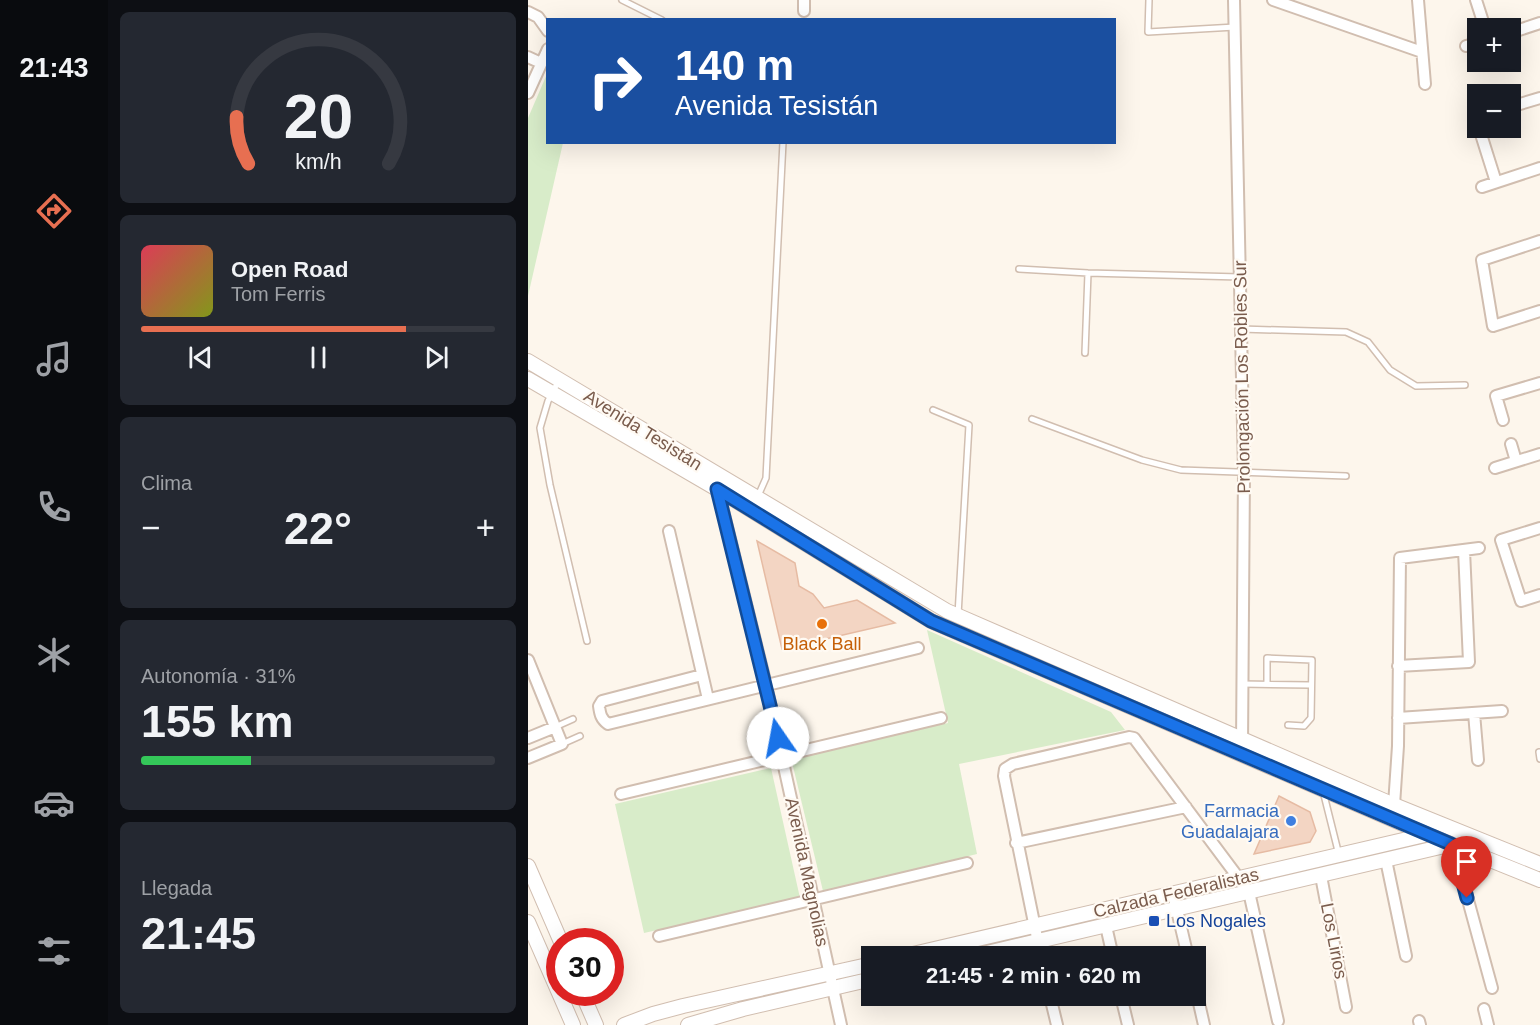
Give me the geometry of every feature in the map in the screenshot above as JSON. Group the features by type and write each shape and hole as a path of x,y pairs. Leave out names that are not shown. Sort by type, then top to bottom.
{"street":[{"name":"Prolongación Los Robles Sur","path":"1234,0 1244,473 1241,754"},
{"path":"1273,0 1422,52"},
{"path":"1418,0 1425,84"},
{"path":"1476,0 1482,18"},
{"path":"528,12 538,17 546,28"},
{"path":"1521,29 1540,23"},
{"path":"528,93 546,53"},
{"path":"528,57 541,63"},
{"path":"1521,103 1540,98"},
{"path":"1483,138 1496,182"},
{"path":"1482,187 1540,168"},
{"path":"1540,241 1482,260 1493,326 1540,311"},
{"name":"Avenida Tesistán","path":"528,361 560,378 714,474 957,616 1394,805 1540,864"},
{"name":"Avenida Tesistán","path":"528,379 717,489 931,621 1426,834 1540,880"},
{"path":"1503,420 1496,396 1540,382"},
{"path":"1511,444 1516,461"},
{"path":"1495,468 1540,454"},
{"name":"Avenida Magnolias","path":"714,474 766,685 841,1025"},
{"path":"1540,528 1502,540 1521,601 1540,595"},
{"path":"669,531 708,699"},
{"path":"1394,805 1398,718 1400,558 1479,548"},
{"path":"1398,666 1470,662 1464,550"},
{"path":"702,675 602,701 598,706 600,714 603,721 608,724 918,648"},
{"path":"1052,673 1057,659"},
{"path":"528,660 562,744 528,758"},
{"path":"1398,718 1502,711"},
{"path":"1474,713 1478,760"},
{"path":"621,794 941,718"},
{"path":"528,738 555,727"},
{"path":"1038,946 1016,843 1004,776 1005,769 1012,764 1134,738 1249,892 1278,1021"},
{"path":"1016,843 1186,807"},
{"name":"Calzada Federalistas","path":"946,946 1451,829"},
{"name":"Calzada Federalistas","path":"1019,946 1478,839"},
{"path":"1453,845 1492,988"},
{"path":"1386,860 1406,956"},
{"path":"659,936 967,863"},
{"path":"528,866 555,928"},
{"name":"Los Lirios","path":"1321,876 1346,1007"},
{"path":"1173,893 1185,946"},
{"path":"528,922 573,1025"},
{"path":"1106,926 1111,946"},
{"path":"624,1025 654,1020 740,994 861,967"},
{"path":"688,1025 743,1009 861,981"},
{"path":"740,994 743,1009"},
{"path":"588,1006 596,1025"},
{"path":"1052,1006 1057,1025"},
{"path":"1123,1006 1128,1025"},
{"path":"1200,1006 1204,1025"},
{"path":"1484,1009 1488,1025"}],"lane":[{"path":"622,0 658,18"},
{"path":"1149,0 1148,32 1235,27"},
{"path":"757,498 766,478 783,144"},
{"path":"1018,269 1240,277"},
{"path":"1085,353 1088,273"},
{"path":"1241,329 1346,332 1368,342 1390,370 1416,386 1465,385"},
{"path":"560,378 552,392 540,428 549,485 587,641"},
{"path":"933,410 969,425 957,616"},
{"path":"1032,419 1142,460 1181,470 1346,476"},
{"path":"1267,684 1267,658 1312,660 1311,718 1304,726 1288,725"},
{"path":"1242,684 1310,685"},
{"path":"555,727 573,719"},
{"path":"562,744 580,736"},
{"path":"1539,752 1540,759"},
{"path":"1323,789 1339,855"}],"green space":[{"path":"546,76 546,144 563,144 528,296 528,118"},
{"path":"927,630 1111,712 1125,730 959,764 977,854 823,891 791,758 948,723"},
{"path":"771,768 800,898 644,933 615,804"}],"building":[{"path":"757,541 795,563 799,586 813,594 824,608 857,600 895,623 782,649"},
{"name":"Farmacia Guadalajara","path":"1279,796 1310,812 1316,831 1310,842 1254,854"}],"place":[{"name":"Black Ball","path":"822,624"},
{"name":"Farmacia Guadalajara","path":"1291,821"},
{"name":"Los Nogales","path":"1154,921"}],"route":[{"path":"778,738 717,489 931,621 1453,845 1467,898"}]}
